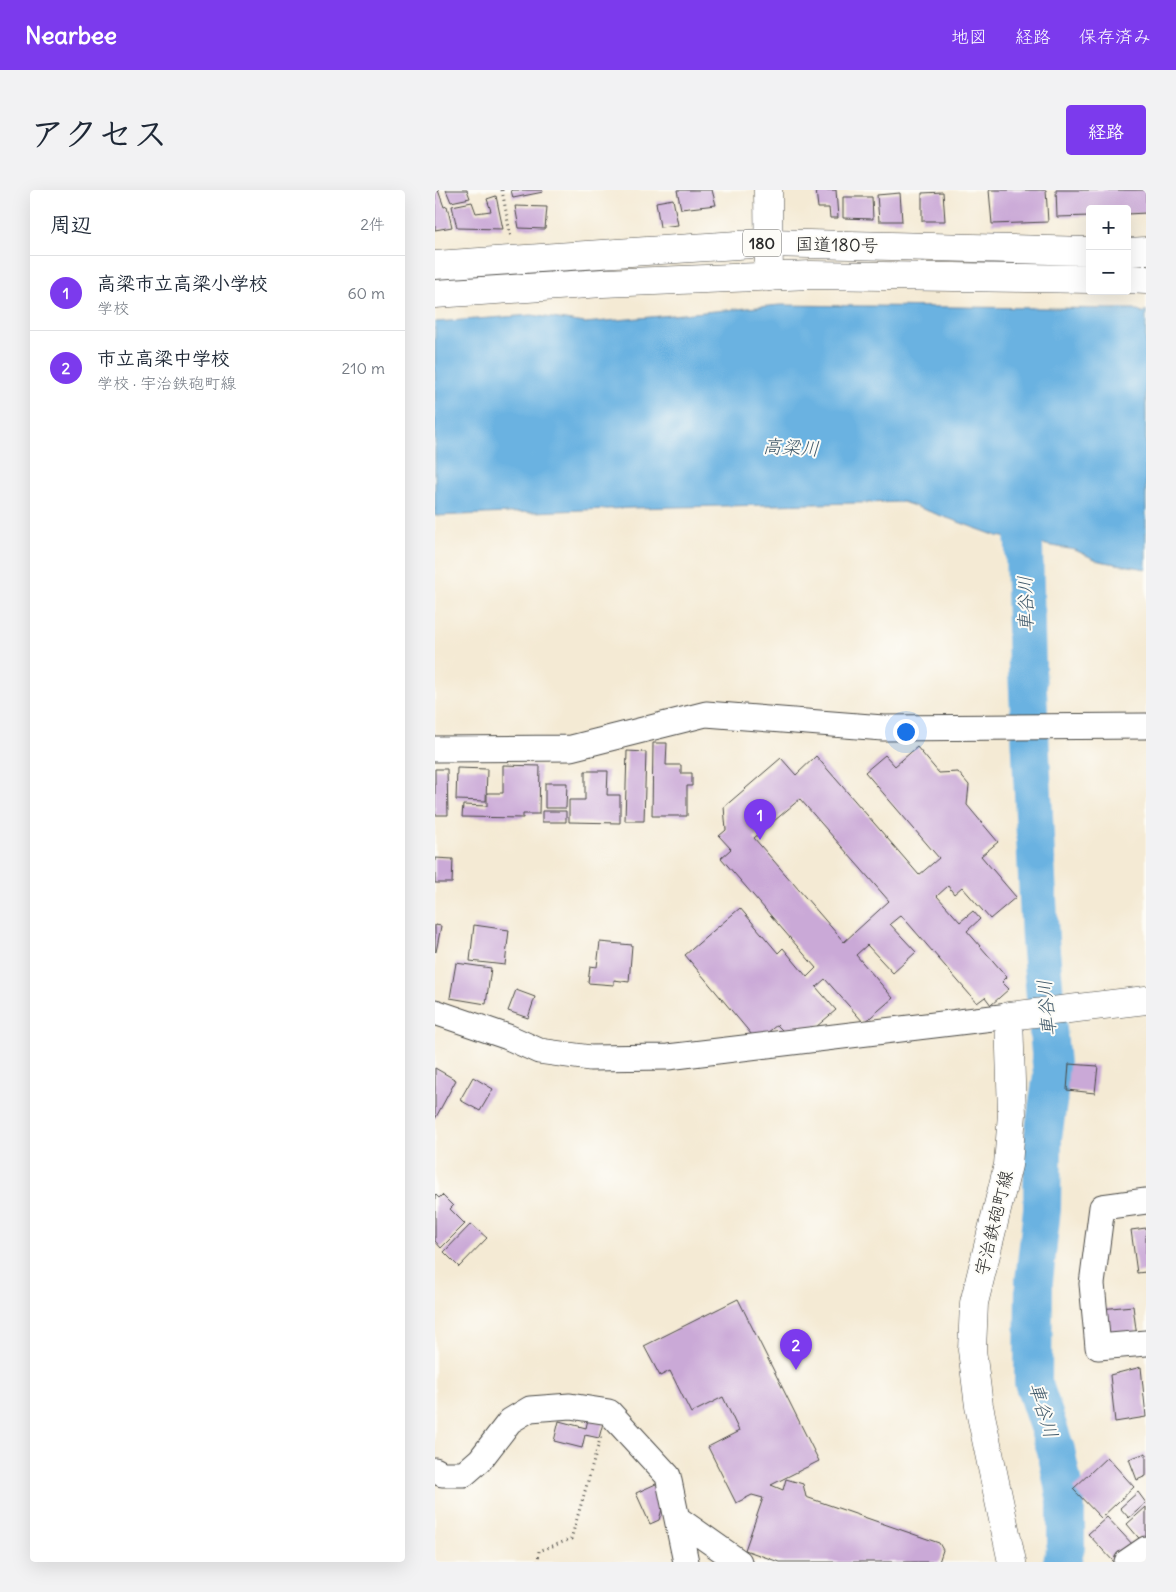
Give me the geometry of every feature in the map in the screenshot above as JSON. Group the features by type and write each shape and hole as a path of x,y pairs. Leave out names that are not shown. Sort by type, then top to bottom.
{"main road":[{"path":"768,190 769,277"},
{"name":"国道180号","path":"435,265 515,258 768,243 1086,252"},
{"path":"1131,252 1146,251"},
{"name":"国道180号","path":"435,294 603,282 811,275 1086,279"},
{"path":"1131,280 1146,280"},
{"path":"1018,1016 1146,1000"},
{"name":"宇治鉄砲町線","path":"1012,1562 995,1494 979,1406 972,1350 974,1303 1008,1165 1018,1016"}],"street":[{"path":"435,749 571,748 706,714 883,728 1146,726"},
{"path":"435,1012 508,1037 539,1051 589,1058 668,1057 1018,1016"},
{"path":"1146,1201 1102,1207 1092,1284 1098,1347 1146,1343"},
{"path":"435,1470 442,1474 464,1474 480,1460 510,1421 530,1409 570,1406 609,1412 668,1476 679,1519 686,1562"},
{"path":"679,1519 739,1562"},
{"path":"1127,1562 1146,1549"}],"path":[{"path":"502,190 515,258"},
{"path":"538,1562 539,1551 571,1539 609,1412"}],"water":[{"name":"高梁川","path":"780,305 1135,309 1142,313 1146,310 1146,569 1099,561 1075,550 997,536 903,502 632,508 435,516 435,322 532,315 585,323"}],"building":[{"path":"435,190 438,190 444,207 447,206 452,227 435,230"},
{"path":"446,190 467,190 470,198 451,202"},
{"path":"511,190 542,190 543,192 513,198"},
{"path":"677,190 712,190 716,205 681,209"},
{"path":"816,190 836,190 838,218 830,218 829,208 818,208"},
{"path":"989,190 1046,190 1048,222 992,224"},
{"path":"1056,190 1146,190 1146,213 1131,214 1131,205 1086,205 1086,216 1057,217"},
{"path":"943,192 945,221 922,221 922,193"},
{"path":"900,193 902,221 879,221 877,195"},
{"path":"496,196 503,229 457,228 452,206 472,202 476,213 491,211 487,199"},
{"path":"843,197 872,197 873,219 843,218"},
{"path":"673,199 678,225 660,227 656,202"},
{"path":"515,206 547,207 545,229 519,228"},
{"path":"653,743 667,743 666,765 681,765 681,773 692,773 692,786 687,786 687,816 652,816"},
{"path":"917,747 939,773 958,772 969,785 967,805 998,842 981,856 1016,897 990,919 962,887 954,894 948,886 937,896 960,922 973,911 980,919 967,931 1007,977 1002,982 1009,989 991,1005 985,997 977,1003 901,915 890,924 916,952 893,973 867,945 856,955 893,998 864,1023 825,979 816,987 836,1010 816,1027 788,1036 777,1025 757,1041 685,955 740,908 778,953 783,948 807,977 816,968 721,858 731,849 719,836 726,830 724,807 781,758 796,775 816,756 919,875 939,858 865,772 885,755 895,766","holes":["800,799 889,901 844,942 754,838"]},
{"path":"627,751 646,752 644,821 625,821"},
{"path":"503,765 540,766 539,814 523,814 523,818 462,817 463,805 487,806 487,793 503,793"},
{"path":"457,768 487,769 486,801 456,800"},
{"path":"435,769 447,769 448,815 435,815"},
{"path":"585,771 608,771 607,795 620,795 620,823 569,822 569,800 585,800"},
{"path":"545,783 567,783 566,808 545,808"},
{"path":"542,811 566,811 566,822 542,822"},
{"path":"435,858 453,859 452,883 435,883"},
{"path":"435,925 441,926 436,952 435,951"},
{"path":"474,925 509,930 505,965 470,961"},
{"path":"600,942 632,945 629,982 614,980 614,985 588,983 590,966 597,967"},
{"path":"456,963 491,968 486,1004 450,998"},
{"path":"516,990 535,997 528,1018 508,1011"},
{"path":"1069,1064 1098,1066 1095,1093 1067,1090"},
{"path":"435,1068 456,1080 435,1119"},
{"path":"473,1077 493,1089 480,1111 460,1100"},
{"path":"435,1194 439,1198 442,1195 453,1206 450,1209 465,1224 441,1248 435,1241"},
{"path":"471,1224 487,1238 459,1267 444,1252"},
{"path":"1146,1228 1146,1272 1137,1273 1131,1230"},
{"path":"738,1299 819,1461 771,1485 783,1490 786,1479 803,1484 806,1497 939,1543 943,1550 939,1562 779,1562 745,1550 763,1498 752,1495 736,1503 708,1447 739,1431 723,1397 691,1413 670,1371 660,1376 644,1346"},
{"path":"1133,1306 1137,1337 1103,1341 1100,1309"},
{"path":"1141,1367 1146,1417 1115,1422 1110,1375"},
{"path":"588,1419 603,1423 599,1438 585,1435 582,1448 554,1441 559,1421 586,1428"},
{"path":"1146,1453 1146,1476 1137,1480 1129,1459"},
{"path":"1107,1457 1134,1487 1101,1518 1073,1489"},
{"path":"658,1483 665,1498 659,1520 650,1524 636,1493"},
{"path":"1138,1492 1146,1503 1129,1518 1120,1508"},
{"path":"1146,1507 1146,1541 1143,1543 1127,1524"},
{"path":"1107,1517 1134,1546 1116,1562 1088,1534"}],"waterway":[{"name":"車谷川","path":"1020,491 1024,547 1027,670 1040,940 1052,1075 1043,1137 1042,1209 1034,1281 1033,1382 1056,1450 1066,1501 1066,1546 1062,1562"}],"place":[{"name":"高梁市立高梁小学校","path":"760,840"},
{"name":"市立高梁中学校","path":"796,1370"}]}
